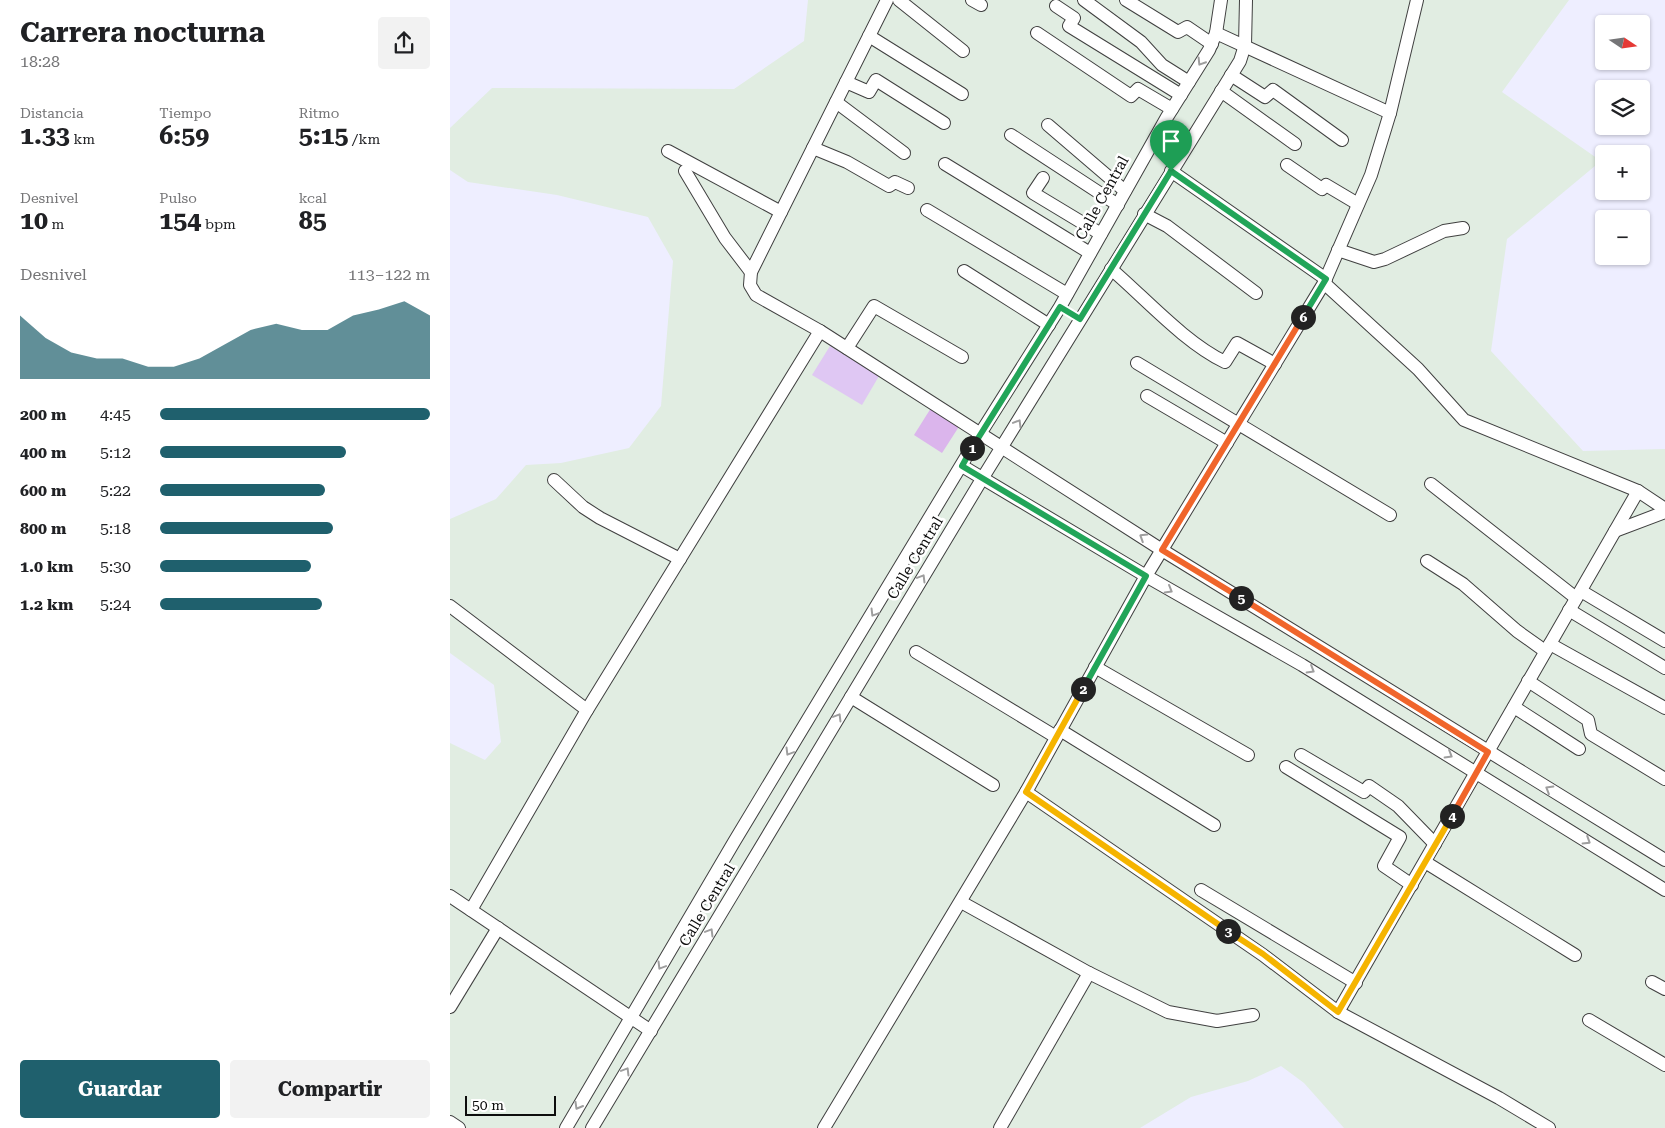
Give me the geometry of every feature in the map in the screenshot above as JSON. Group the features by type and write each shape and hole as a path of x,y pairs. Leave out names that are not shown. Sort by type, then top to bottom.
{"street":[{"path":"887,0 751,272 750,285 756,295 820,331 1162,550 1665,860"},
{"path":"898,0 963,51"},
{"path":"1084,0 1141,42 1162,65 1189,82"},
{"path":"1126,0 1178,32 1187,27 1214,38 1245,45 1390,113"},
{"name":"Calle Central","path":"566,1128 630,1017 980,434 1060,307 1214,38 1221,0"},
{"name":"Calle Central","path":"592,1128 982,479 1240,61 1245,45 1246,0"},
{"path":"824,1128 1026,792 1146,576 1325,281 1371,175 1390,113 1416,0"},
{"path":"1056,6 1074,18 1069,26 1181,95"},
{"path":"1037,33 1131,96 1138,89 1172,109"},
{"path":"869,36 962,94"},
{"path":"1231,74 1265,97 1273,90 1342,140"},
{"path":"846,82 869,92 876,80 944,123"},
{"path":"1221,91 1295,144"},
{"path":"836,102 904,153"},
{"path":"1048,125 1125,191"},
{"path":"1011,135 1118,205"},
{"path":"813,148 846,162 889,186 895,182 908,188"},
{"path":"668,151 781,212"},
{"path":"945,164 1090,253"},
{"path":"1286,165 1322,189 1326,185 1358,204"},
{"path":"685,171 725,238 751,272"},
{"path":"1171,171 1325,281 1418,369 1464,420 1638,491 1664,509"},
{"path":"1043,178 1033,193 1101,234"},
{"path":"927,210 1067,294"},
{"path":"1144,214 1167,226 1256,293"},
{"path":"1338,250 1374,262 1386,259 1444,231 1462,228"},
{"path":"1111,269 1190,340 1216,358 1225,362 1237,343 1275,364"},
{"path":"964,271 1049,325"},
{"path":"847,348 874,306 962,357"},
{"path":"1060,307 1080,319"},
{"path":"472,910 588,710 820,331"},
{"path":"1138,363 1390,515"},
{"path":"1147,396 1227,443"},
{"path":"962,466 1146,576 1302,665 1665,890"},
{"path":"554,480 583,506 600,518 680,559"},
{"path":"1431,484 1578,594 1665,641"},
{"path":"1338,1012 1638,491"},
{"path":"1615,531 1664,509"},
{"path":"1427,561 1464,584 1517,632 1665,708"},
{"path":"450,606 588,710"},
{"path":"1569,610 1665,668"},
{"path":"916,652 1214,825"},
{"path":"1095,667 1248,755"},
{"path":"1528,682 1588,720 1591,734 1665,779"},
{"path":"851,697 993,785"},
{"path":"1514,707 1579,749"},
{"path":"1301,755 1364,792 1369,786 1398,806 1435,844"},
{"path":"1286,767 1400,837 1384,866 1412,884"},
{"path":"1026,792 1263,954 1338,1012 1498,1098 1549,1128"},
{"path":"1425,862 1575,955"},
{"path":"1201,890 1356,983"},
{"path":"450,896 651,1031"},
{"path":"961,902 1089,972 1168,1012 1217,1021 1253,1015"},
{"path":"450,1007 498,928"},
{"path":"1000,1128 1089,972"},
{"path":"1652,982 1665,988"},
{"path":"1589,1020 1665,1065"},
{"path":"450,1122 459,1128"}],"shaded area":[{"path":"808,0 1569,0 1502,92 1595,157 1595,166 1507,239 1491,351 1583,451 1665,449 1665,1128 1344,1128 1304,1083 1281,1066 1248,1081 1191,1097 1140,1128 450,1128 450,743 485,760 501,742 494,685 450,653 450,519 496,499 526,465 561,463 629,448 661,406 673,261 648,217 557,195 468,182 450,170 450,128 492,88 734,89 804,41"},
{"path":"830,346 879,376 862,405 812,375"},
{"path":"931,408 960,425 942,453 914,435"}],"route":[{"path":"1171,171 1326,279 1162,550 1488,752 1338,1012 1263,954 1026,792 1146,576 962,466 1060,307 1080,319 1171,171"}]}
